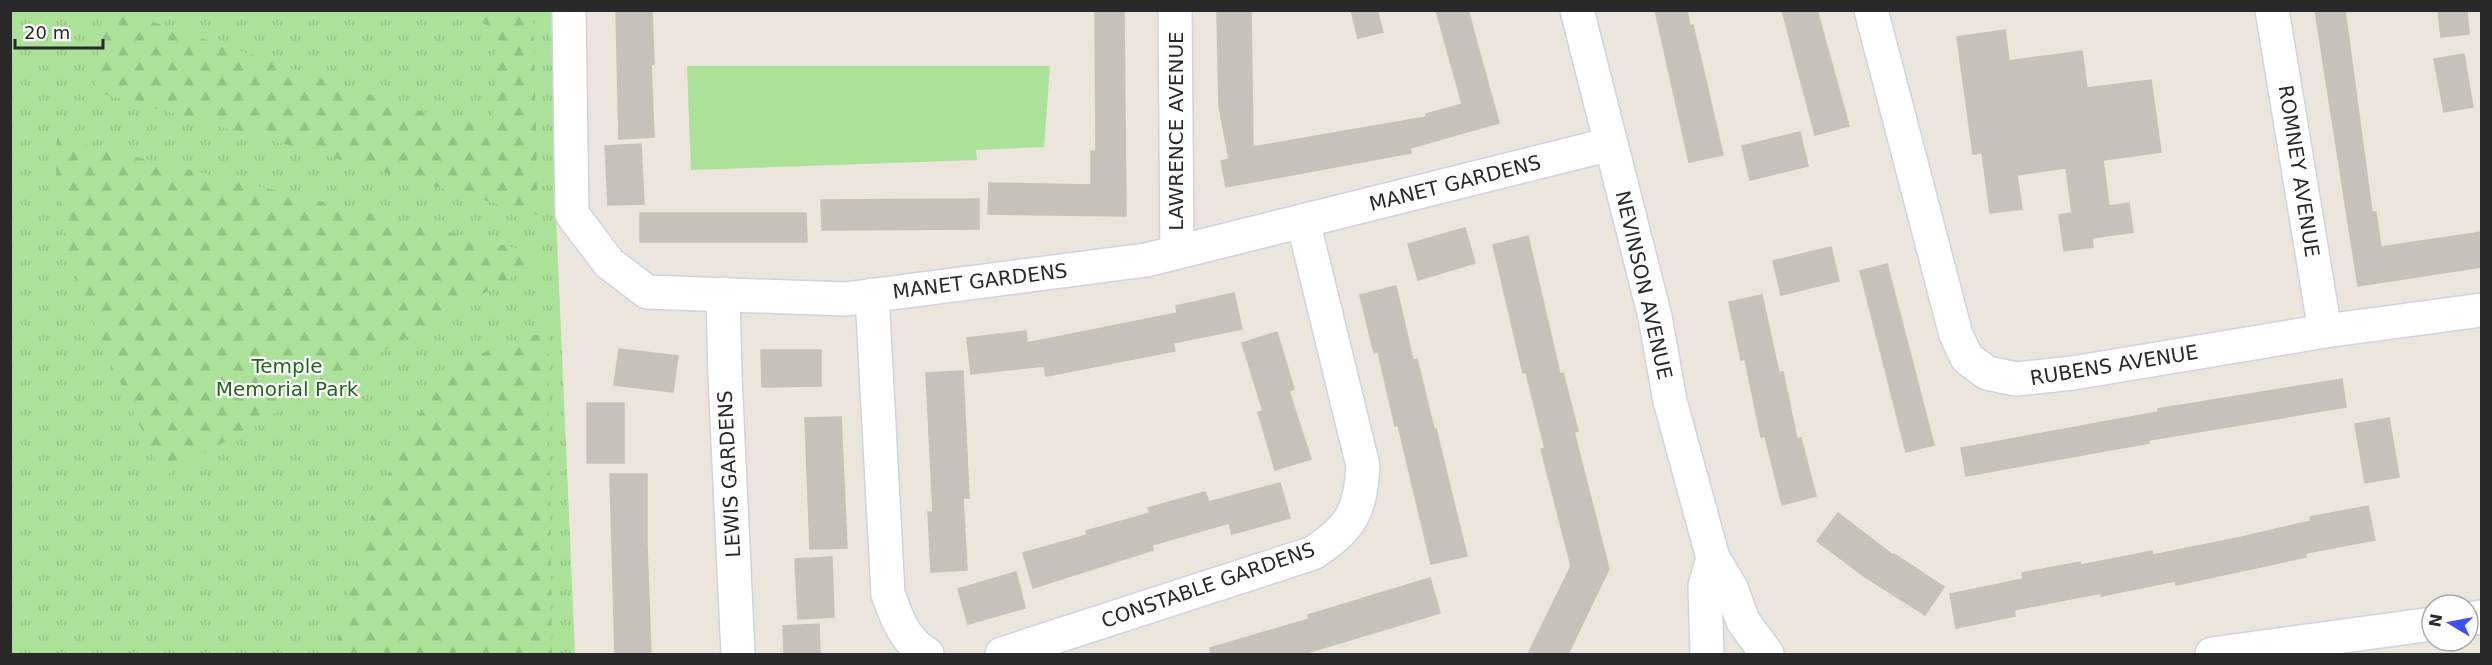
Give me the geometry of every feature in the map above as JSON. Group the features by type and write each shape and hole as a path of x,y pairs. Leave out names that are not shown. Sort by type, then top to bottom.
{"street":[{"name":"MANET GARDENS","path":"569,10 572,214 609,263 647,291 845,299 1146,260 1611,144"},
{"name":"LAWRENCE AVENUE","path":"1175,10 1177,252"},
{"name":"NEVINSON AVENUE","path":"1577,10 1655,317 1670,401 1713,558 1731,588 1743,621 1767,654"},
{"name":"RUBENS AVENUE","path":"1871,10 1956,335 1967,358 1987,373 2016,380 2073,373 2325,330 2481,310"},
{"name":"ROMNEY AVENUE","path":"2272,10 2325,330"},
{"name":"CONSTABLE GARDENS","path":"1002,654 1313,552 1333,539 1349,523 1361,495 1363,466 1303,221"},
{"name":"LEWIS GARDENS","path":"723,294 738,654"},
{"path":"872,295 888,594 898,622 912,645 927,654"},
{"path":"1707,654 1705,586 1713,558"},
{"path":"2212,654 2341,646 2420,627"}],"green space":[{"name":"Temple Memorial Park","path":"10,11 551,11 556,217 575,654 11,654"},
{"path":"103,11 120,11 456,123 493,116 497,32 464,11 533,11 538,215 93,91"},
{"path":"687,66 1050,66 1044,147 976,150 977,160 691,170"},
{"path":"57,138 549,256 163,477 87,308 69,249 56,186"},
{"path":"548,331 552,654 334,654 360,545 399,447 449,364"}],"building":[{"path":"616,10 652,10 654,64 651,65 654,137 619,139"},
{"path":"1095,10 1124,10 1126,216 988,214 989,183 1091,185 1091,151 1096,151"},
{"path":"1251,10 1253,147 1426,117 1426,114 1462,104 1436,10 1468,10 1499,123 1410,148 1411,153 1226,187 1221,161 1229,159 1219,106 1217,11"},
{"path":"1351,10 1377,10 1383,32 1358,38"},
{"path":"1655,10 1687,10 1690,26 1693,25 1723,155 1689,162"},
{"path":"1782,10 1817,10 1849,126 1815,135"},
{"path":"2315,10 2345,10 2372,212 2376,212 2381,247 2481,232 2481,267 2358,286"},
{"path":"2438,10 2467,10 2469,34 2441,37"},
{"path":"2005,30 2009,61 2082,51 2087,88 2151,80 2161,152 2103,160 2109,206 2129,203 2133,232 2092,238 2093,247 2064,251 2059,215 2072,213 2066,168 2017,175 2022,209 1990,213 1982,153 1973,154 1957,37"},
{"path":"2464,54 2473,107 2444,112 2434,59"},
{"path":"1800,132 1808,166 1750,180 1742,146"},
{"path":"641,144 644,204 608,205 605,146"},
{"path":"979,199 979,229 822,230 821,200"},
{"path":"640,213 806,213 807,242 640,242"},
{"path":"1465,228 1475,263 1418,280 1408,244"},
{"path":"1528,236 1560,374 1563,373 1578,431 1574,432 1609,569 1568,654 1528,654 1571,566 1541,449 1545,449 1526,372 1523,373 1493,245"},
{"path":"1831,247 1839,281 1781,295 1773,261"},
{"path":"1887,264 1934,445 1906,452 1860,271"},
{"path":"1396,286 1413,360 1417,359 1467,556 1431,564 1398,425 1395,426 1378,352 1374,353 1360,295"},
{"path":"1234,293 1242,329 1173,343 1175,351 1046,376 1044,366 971,374 967,338 1026,331 1027,343 1177,313 1176,306"},
{"path":"1762,295 1779,373 1783,372 1797,439 1801,438 1816,496 1782,505 1765,436 1761,437 1745,359 1741,360 1729,302"},
{"path":"1277,332 1294,389 1289,391 1311,459 1275,470 1258,412 1263,411 1242,343"},
{"path":"619,349 678,356 673,392 614,385"},
{"path":"761,350 821,350 821,386 762,387"},
{"path":"963,371 969,498 963,498 967,570 931,572 928,512 933,512 926,373"},
{"path":"2342,379 2346,407 2149,440 2149,443 1966,476 1961,448 2158,412 2158,409"},
{"path":"587,403 624,403 624,463 587,463"},
{"path":"841,417 847,548 810,549 805,418"},
{"path":"2389,418 2399,477 2365,483 2355,424"},
{"path":"610,474 647,474 651,654 615,654"},
{"path":"1280,483 1290,518 1232,534 1229,523 1152,545 1153,550 1033,588 1023,553 1087,535 1086,531 1150,513 1148,508 1205,492 1209,502"},
{"path":"2368,506 2375,540 2306,553 2306,557 2176,585 2175,581 2014,610 2015,616 1956,628 1950,594 2023,579 2022,573 2080,562 2081,565 2152,551 2153,555 2242,537 2311,521 2310,517"},
{"path":"1838,513 1893,555 1944,587 1925,615 1865,577 1817,541"},
{"path":"832,557 834,617 798,619 795,559"},
{"path":"1016,572 1025,608 968,624 958,589"},
{"path":"1430,578 1440,613 1303,654 1211,654 1210,648 1309,619 1308,615"},
{"path":"819,624 820,654 784,654 783,626"}]}
